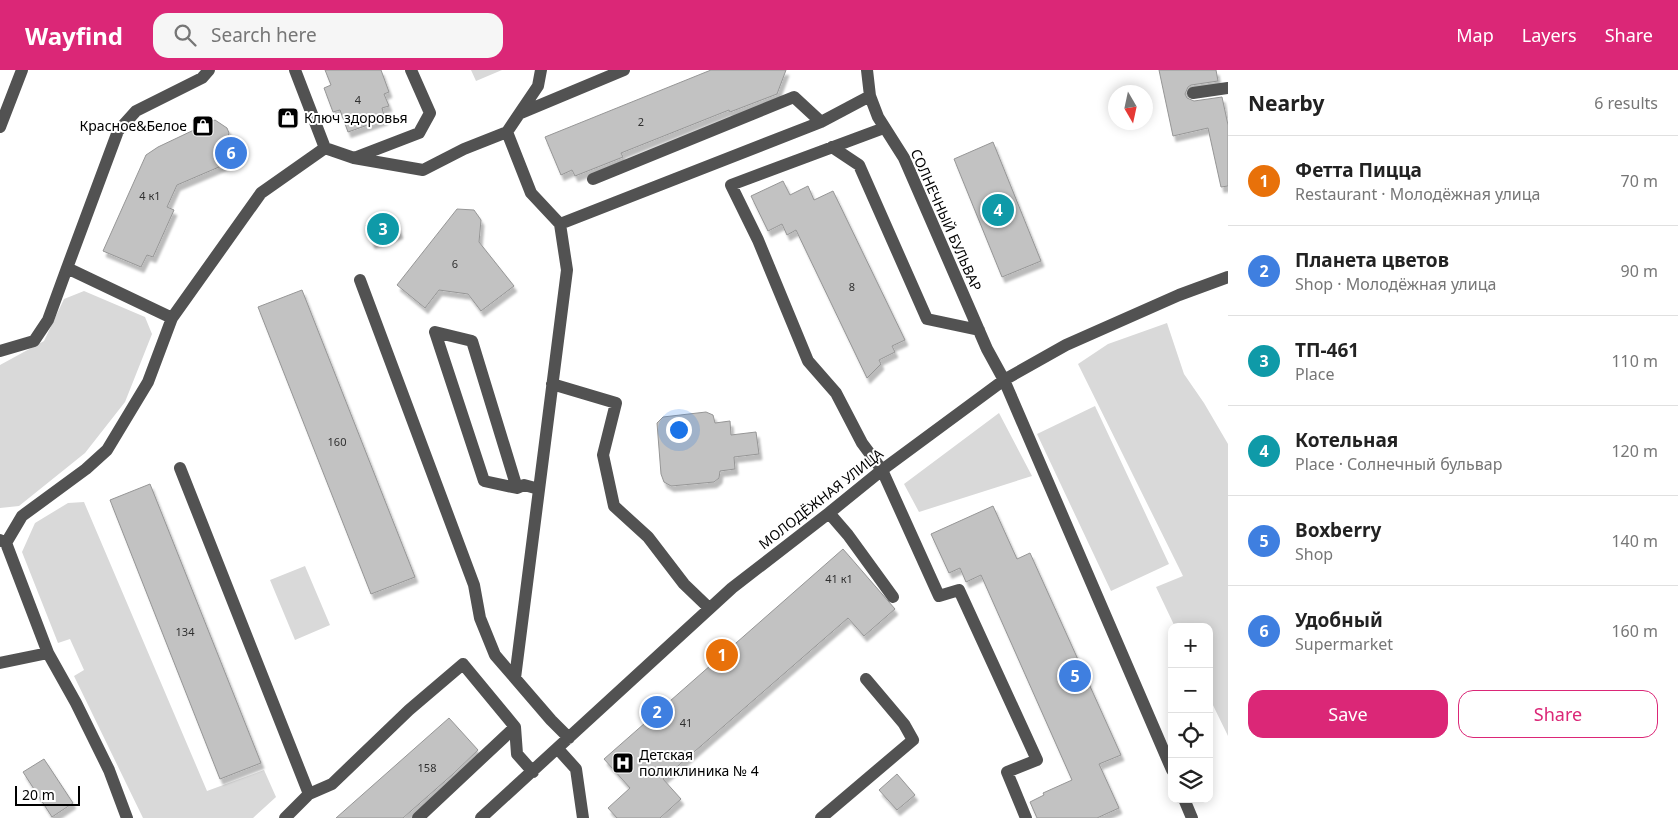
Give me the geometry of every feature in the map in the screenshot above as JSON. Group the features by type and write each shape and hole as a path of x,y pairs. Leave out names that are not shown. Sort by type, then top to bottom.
{"street":[{"path":"0,127 22,70"},
{"path":"0,351 34,342 48,320 118,131 136,111 202,78 209,70"},
{"path":"295,70 325,148 354,158 423,170 507,132 538,86 541,70"},
{"path":"354,158 419,133 430,113 411,70"},
{"path":"521,113 624,70"},
{"name":"СОЛНЕЧНЫЙ БУЛЬВАР","path":"867,70 870,96 884,128 904,158 979,330 1004,380 1168,761"},
{"path":"1193,93 1228,88"},
{"path":"560,224 821,122 870,96"},
{"path":"593,179 794,98 821,122"},
{"path":"884,128 732,185 758,240 808,361 836,393 862,443 882,470 939,596 959,590 1036,760 1007,772 1026,818"},
{"path":"507,132 531,194 560,224 567,270 515,678"},
{"path":"832,147 859,165 927,319 979,330"},
{"path":"128,818 109,770 76,703 48,653 3,541 22,516 86,469 107,450 148,382 172,318 261,193 325,148"},
{"path":"67,268 172,318"},
{"name":"МОЛОДЁЖНАЯ УЛИЦА","path":"481,818 709,608 882,470 1004,380 1066,345 1179,295 1228,277"},
{"path":"360,280 474,585 480,618 495,655 569,738"},
{"path":"516,488 472,341 435,332 484,481 516,488 524,485 539,489"},
{"path":"552,384 616,403 604,455 614,506 648,537 684,584 709,608"},
{"path":"180,468 309,794"},
{"path":"829,514 848,534 893,597"},
{"path":"0,663 48,653"},
{"path":"285,818 309,794 332,784 409,710 463,664 516,728 517,754 533,772"},
{"path":"821,818 913,740 904,724 866,679"},
{"path":"418,818 516,728"},
{"path":"558,749 576,769 583,818"},
{"path":"1186,803 1192,818"}],"shaded area":[{"path":"471,70 502,70 476,81"},
{"path":"84,291 145,317 152,334 125,402 85,453 19,506 0,508 0,365 44,341 64,299"},
{"path":"1167,323 1184,374 1228,444 1228,736 1213,705 1213,623 1173,623 1156,587 1183,576 1078,364 1108,344"},
{"path":"1095,406 1169,564 1111,591 1037,434"},
{"path":"999,413 1032,476 919,512 904,484"},
{"path":"84,502 207,791 264,770 276,797 253,818 143,818 74,676 84,670 70,639 58,643 22,552 35,523 68,503"},
{"path":"305,566 330,625 295,640 270,580"}],"building":[{"path":"325,70 381,70 389,92 384,94 389,106 382,108 385,119 348,132 340,110 333,112 324,88 331,85"},
{"path":"711,70 786,70 777,94 730,112 729,110 621,153 623,157 575,176 572,170 561,175 545,137"},
{"path":"1159,70 1216,70 1218,81 1191,85 1185,94 1187,98 1194,101 1222,97 1228,125 1228,186 1221,187 1208,128 1173,136"},
{"path":"215,120 227,128 229,133 226,143 233,161 177,185 167,207 174,210 153,257 147,255 141,267 103,251 146,155 158,147"},
{"path":"993,142 1041,261 1002,277 954,159"},
{"path":"783,181 790,195 808,186 814,200 833,191 905,340 892,346 895,352 879,360 881,364 867,378 796,230 787,235 782,224 768,231 751,196"},
{"path":"457,209 474,210 481,220 479,242 514,286 481,311 468,294 439,290 425,308 397,285"},
{"path":"393,215 400,233 372,243 366,225"},
{"path":"302,290 415,577 371,594 258,307"},
{"path":"706,412 713,415 715,423 730,421 731,435 756,432 759,454 734,457 735,469 720,471 719,478 714,482 671,486 664,482 661,474 657,423 663,417"},
{"path":"150,484 261,763 220,779 110,500"},
{"path":"993,506 1017,559 1030,553 1121,755 1099,764 1119,808 1097,818 1037,818 1030,802 1044,795 1043,793 1072,780 981,575 966,582 960,568 949,573 931,534"},
{"path":"843,549 895,609 864,636 848,618 663,779 681,799 660,818 617,818 608,808 630,788 604,759"},
{"path":"449,718 478,750 453,774 403,818 336,818"},
{"path":"44,759 73,803 52,817 23,772"},
{"path":"897,774 915,795 897,810 879,790"}],"place":[{"name":"Ключ здоровья","path":"288,118"},
{"name":"Красное&Белое","path":"203,126"},
{"name":"Удобный","path":"231,153"},
{"name":"Котельная","path":"998,210"},
{"name":"ТП-461","path":"383,229"},
{"name":"Фетта Пицца","path":"722,655"},
{"name":"Boxberry","path":"1075,676"},
{"name":"Планета цветов","path":"657,712"},
{"name":"Детская поликлиника № 4","path":"623,763"}]}
